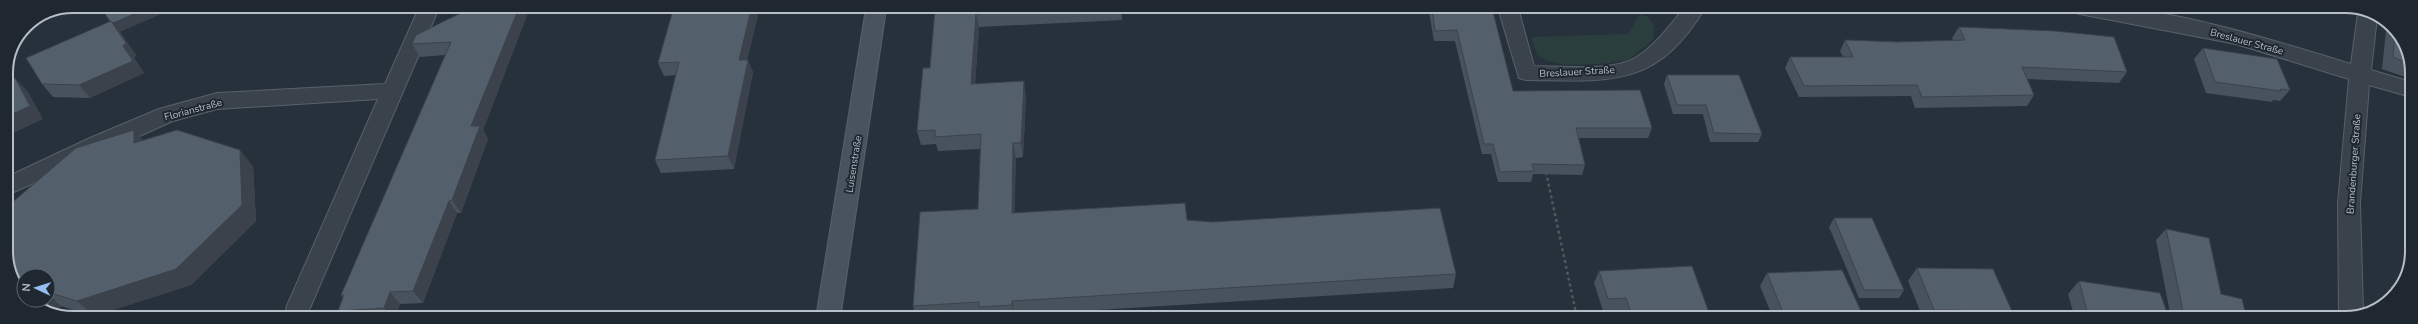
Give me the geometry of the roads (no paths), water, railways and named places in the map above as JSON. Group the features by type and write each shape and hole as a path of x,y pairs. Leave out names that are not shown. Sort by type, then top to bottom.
{"main road":[{"name":"Luisenstraße","path":"829,311 875,13"}],"street":[{"path":"298,308 427,13"},
{"name":"Breslauer Straße","path":"1509,13 1526,73 1602,72 1634,66 1663,46 1692,13"},
{"name":"Breslauer Straße","path":"2112,13 2238,37 2360,73 2405,88"},
{"name":"Brandenburger Straße","path":"2351,311 2348,203 2360,73 2367,17"},
{"name":"Florianstraße","path":"13,184 98,144 167,115 216,101 393,91"}]}
